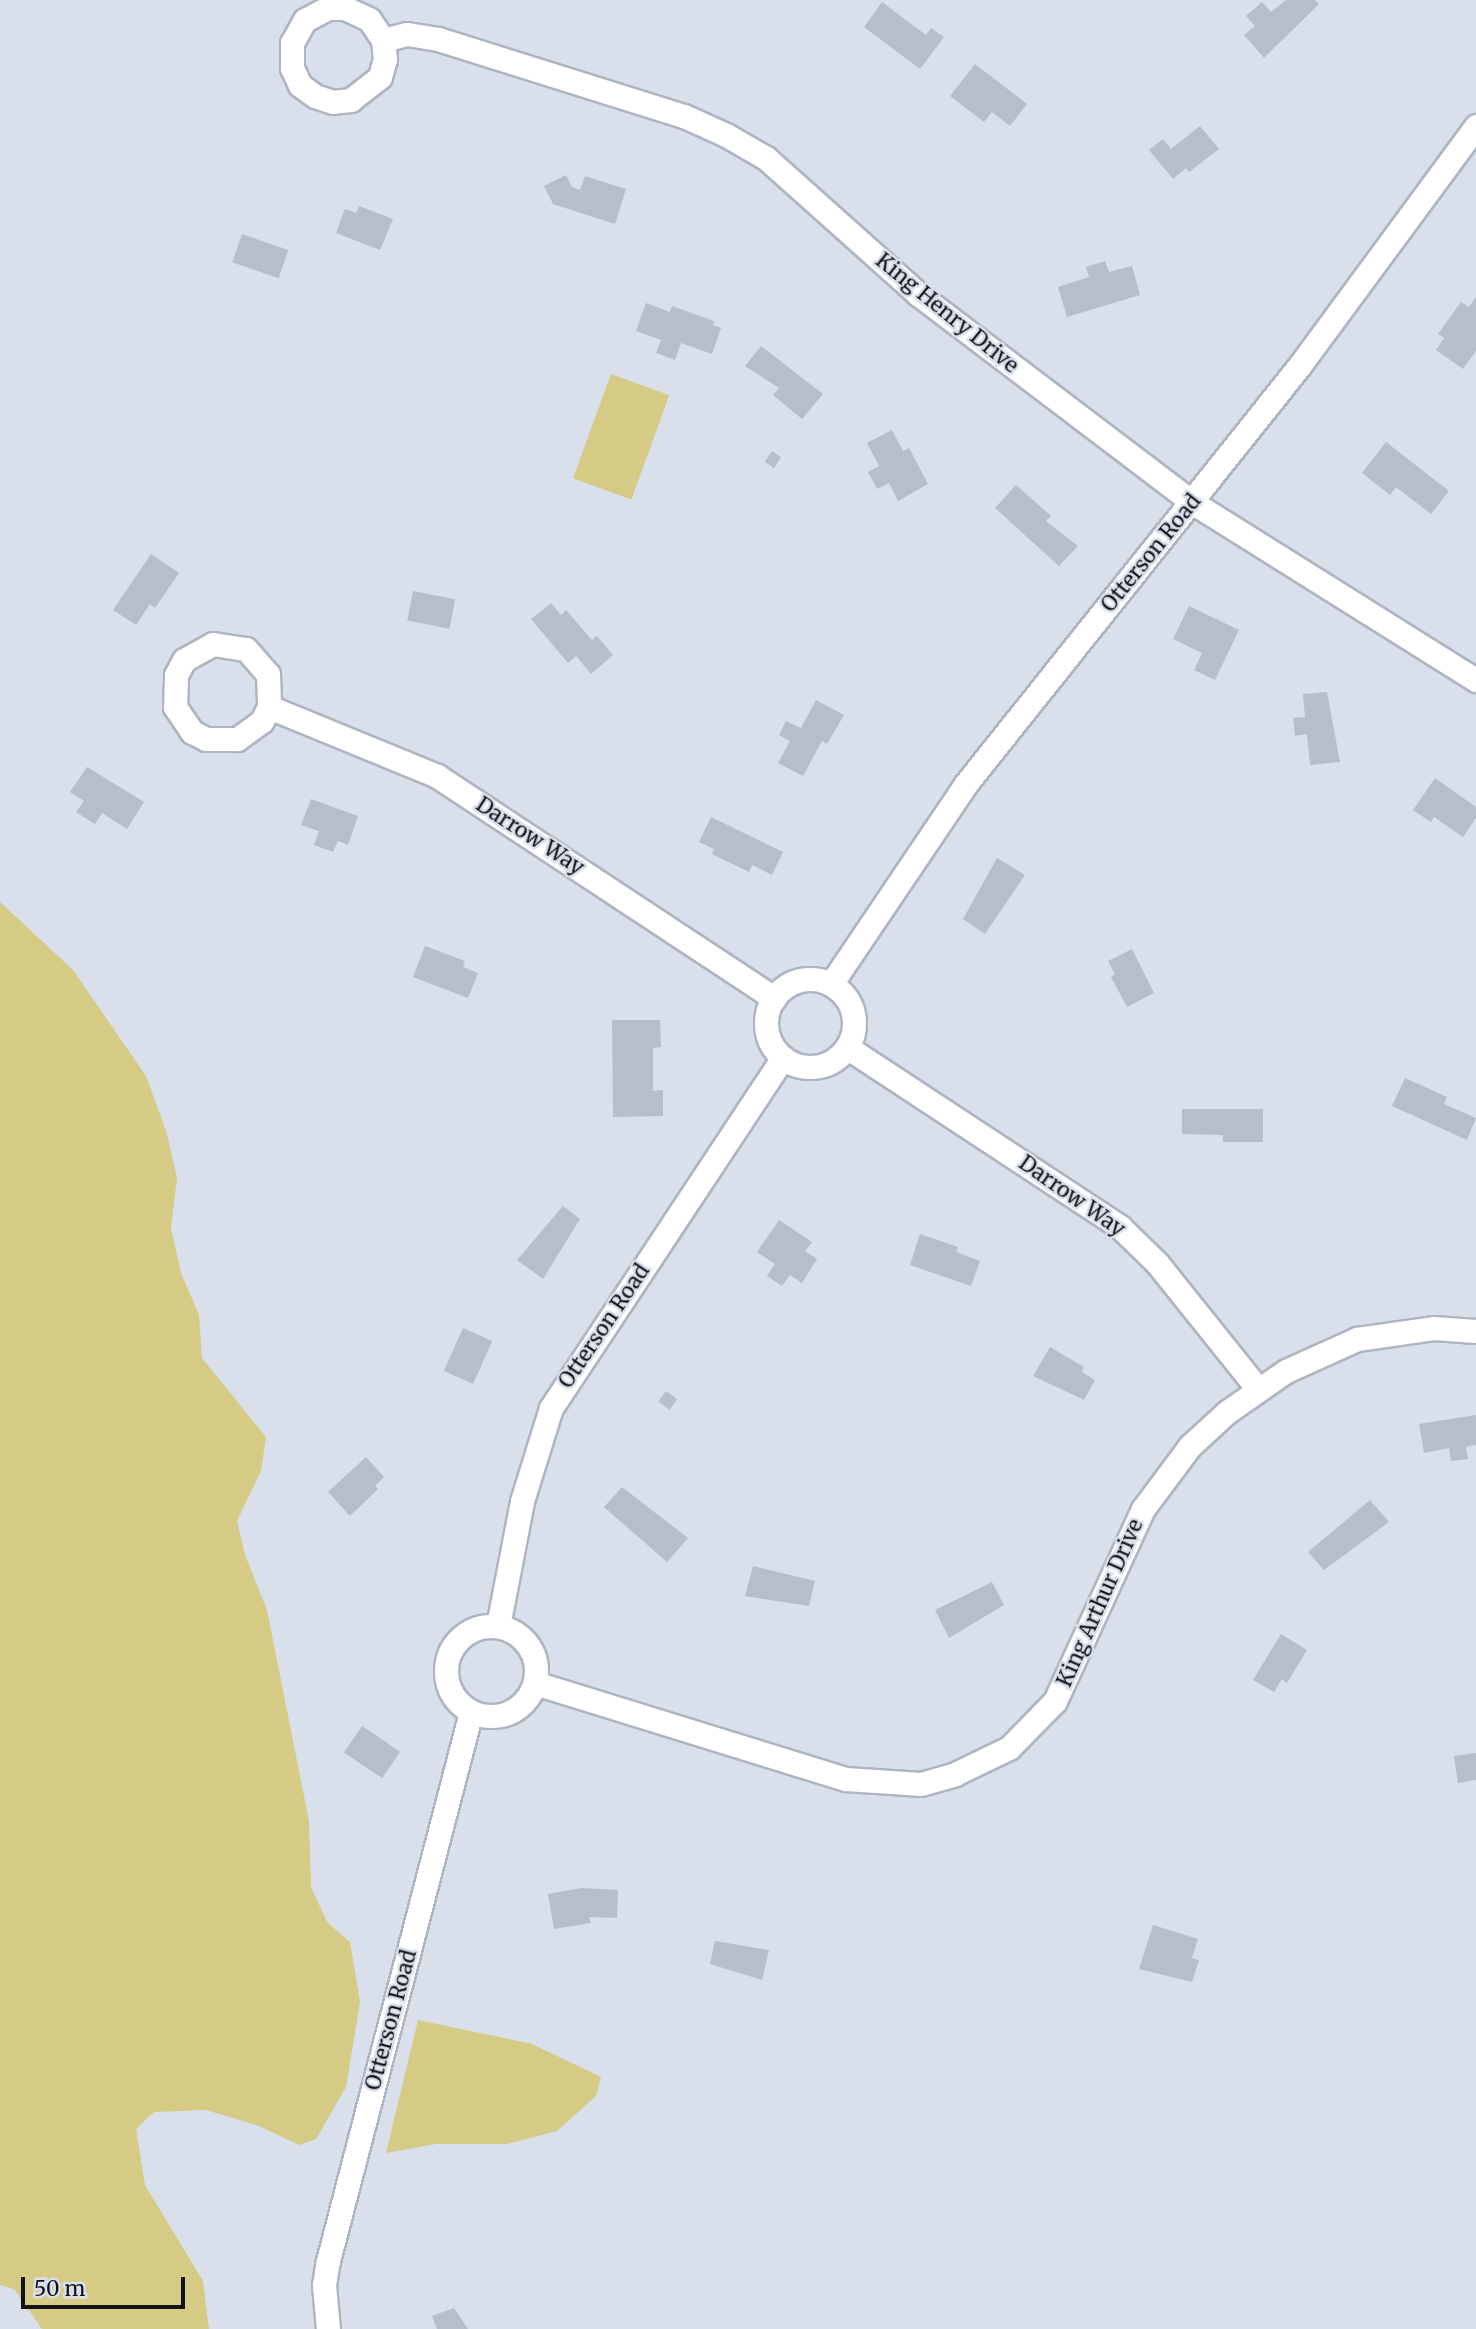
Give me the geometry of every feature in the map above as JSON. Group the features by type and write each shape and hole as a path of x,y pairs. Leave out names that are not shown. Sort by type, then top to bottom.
{"street":[{"path":"345,8 362,14 383,40 385,59 380,77 368,91 351,100 332,102 315,96 300,85 292,68 295,35 319,11 345,8"},
{"name":"King Henry Drive","path":"383,40 407,34 438,39 684,116 726,135 766,158 918,294 1192,502 1476,680"},
{"name":"Otterson Road","path":"831,984 979,766 1192,502 1401,232 1476,127"},
{"path":"213,644 246,649 268,674 269,707 262,721 244,736 222,742 206,739 187,726 175,707 176,675 184,660 213,644"},
{"name":"Darrow Way","path":"269,707 437,776 774,998"},
{"path":"800,980 831,984 852,1007 855,1028 848,1048 818,1067 783,1058 766,1030 774,998 800,980"},
{"name":"Darrow Way","path":"848,1048 1120,1227 1165,1273 1257,1388"},
{"name":"Otterson Road","path":"498,1626 522,1501 551,1408 783,1058"},
{"name":"King Arthur Drive","path":"535,1684 846,1779 921,1784 980,1765 1037,1724 1055,1701 1157,1487 1190,1446 1257,1388 1357,1339 1433,1328 1476,1331"},
{"path":"498,1626 530,1647 537,1671 535,1684 521,1706 510,1713 484,1716 471,1712 451,1693 448,1658 459,1640 470,1631 498,1626"},
{"name":"Otterson Road","path":"328,2329 324,2285 328,2261 471,1712"}],"shaded area":[{"path":"611,374 669,395 631,500 573,478"},
{"path":"0,902 73,970 146,1076 167,1134 177,1178 171,1228 181,1273 199,1315 202,1358 266,1437 261,1471 237,1521 245,1555 267,1610 309,1821 311,1887 327,1922 350,1942 360,2002 346,2087 316,2139 299,2145 259,2126 206,2110 154,2112 136,2129 145,2185 203,2281 209,2329 42,2329 15,2290 0,2285"},
{"path":"418,2020 532,2044 601,2077 596,2096 557,2131 507,2144 436,2144 386,2153"}],"building":[{"path":"1286,0 1315,0 1319,4 1264,58 1244,35 1255,26 1246,16 1262,2 1271,12"},
{"path":"882,2 926,35 931,28 944,37 920,69 864,27"},
{"path":"975,64 1027,104 1010,126 992,112 984,122 950,96"},
{"path":"1200,126 1219,149 1189,172 1186,168 1173,179 1149,150 1163,139 1171,149"},
{"path":"566,175 572,187 580,190 585,176 626,189 615,224 553,204 544,186"},
{"path":"359,206 393,219 380,250 336,233 345,209 356,213"},
{"path":"242,234 288,250 279,278 232,262"},
{"path":"1105,261 1109,272 1132,266 1140,295 1067,317 1058,287 1089,277 1086,267"},
{"path":"1476,297 1476,351 1463,369 1436,350 1444,338 1438,334 1461,302 1469,307"},
{"path":"646,303 670,312 672,306 714,321 713,325 721,328 712,354 681,343 675,360 656,353 661,340 636,331"},
{"path":"761,346 823,394 802,419 773,395 779,388 745,366"},
{"path":"892,430 903,451 909,448 928,484 898,501 889,483 877,489 868,472 879,466 867,443"},
{"path":"1386,442 1449,491 1431,514 1396,487 1390,495 1362,473"},
{"path":"772,451 781,457 774,468 765,462"},
{"path":"1016,485 1051,516 1046,521 1078,546 1059,566 995,508"},
{"path":"151,554 179,573 155,608 150,604 136,625 113,610"},
{"path":"413,591 455,599 449,629 407,620"},
{"path":"551,603 561,615 566,610 592,640 597,636 613,655 591,674 576,656 568,663 531,619"},
{"path":"1189,606 1239,630 1215,680 1194,670 1202,653 1173,639"},
{"path":"1327,692 1340,762 1310,765 1307,734 1295,736 1293,718 1305,717 1303,694"},
{"path":"816,700 844,715 827,744 822,741 803,776 778,763 790,741 779,735 786,721 801,728"},
{"path":"87,767 144,802 127,829 102,813 95,824 76,812 84,801 70,792"},
{"path":"1435,778 1476,807 1476,818 1463,837 1434,817 1431,822 1413,810"},
{"path":"311,799 358,816 348,845 338,841 333,852 314,845 319,831 301,825"},
{"path":"711,817 783,852 772,875 752,865 749,872 712,854 714,849 699,842"},
{"path":"997,858 1025,875 985,934 963,919"},
{"path":"425,946 465,961 463,967 478,973 468,998 413,977"},
{"path":"1132,949 1154,993 1127,1007 1111,977 1115,974 1108,961"},
{"path":"612,1020 660,1020 661,1047 653,1048 653,1091 663,1090 663,1116 613,1117"},
{"path":"1405,1078 1447,1097 1444,1104 1476,1118 1467,1140 1392,1106"},
{"path":"1182,1109 1263,1109 1263,1142 1223,1142 1223,1135 1182,1134"},
{"path":"563,1206 580,1219 543,1279 517,1260"},
{"path":"779,1220 812,1242 805,1251 817,1259 802,1283 790,1275 782,1286 767,1276 775,1264 757,1252"},
{"path":"920,1234 958,1247 956,1252 980,1261 971,1286 910,1265"},
{"path":"463,1328 492,1341 473,1384 444,1371"},
{"path":"1050,1347 1084,1367 1082,1372 1095,1380 1084,1400 1033,1376"},
{"path":"666,1391 677,1399 670,1410 658,1402"},
{"path":"1476,1415 1476,1445 1466,1447 1468,1459 1451,1461 1449,1448 1424,1453 1419,1424"},
{"path":"366,1457 384,1477 375,1486 378,1489 350,1516 328,1492"},
{"path":"622,1487 688,1538 667,1562 604,1507"},
{"path":"1370,1500 1389,1522 1324,1570 1308,1552"},
{"path":"753,1566 815,1581 809,1606 745,1596"},
{"path":"992,1582 1004,1605 949,1638 935,1610"},
{"path":"1281,1634 1307,1650 1287,1683 1282,1679 1274,1692 1253,1680"},
{"path":"362,1726 400,1752 382,1778 344,1753"},
{"path":"1476,1753 1476,1780 1458,1783 1454,1756"},
{"path":"582,1888 618,1890 617,1918 589,1917 591,1923 554,1929 548,1894"},
{"path":"1153,1925 1198,1939 1192,1958 1199,1960 1192,1982 1139,1969"},
{"path":"715,1941 769,1950 762,1980 710,1964"},
{"path":"454,2308 468,2329 437,2329 432,2316"}]}
